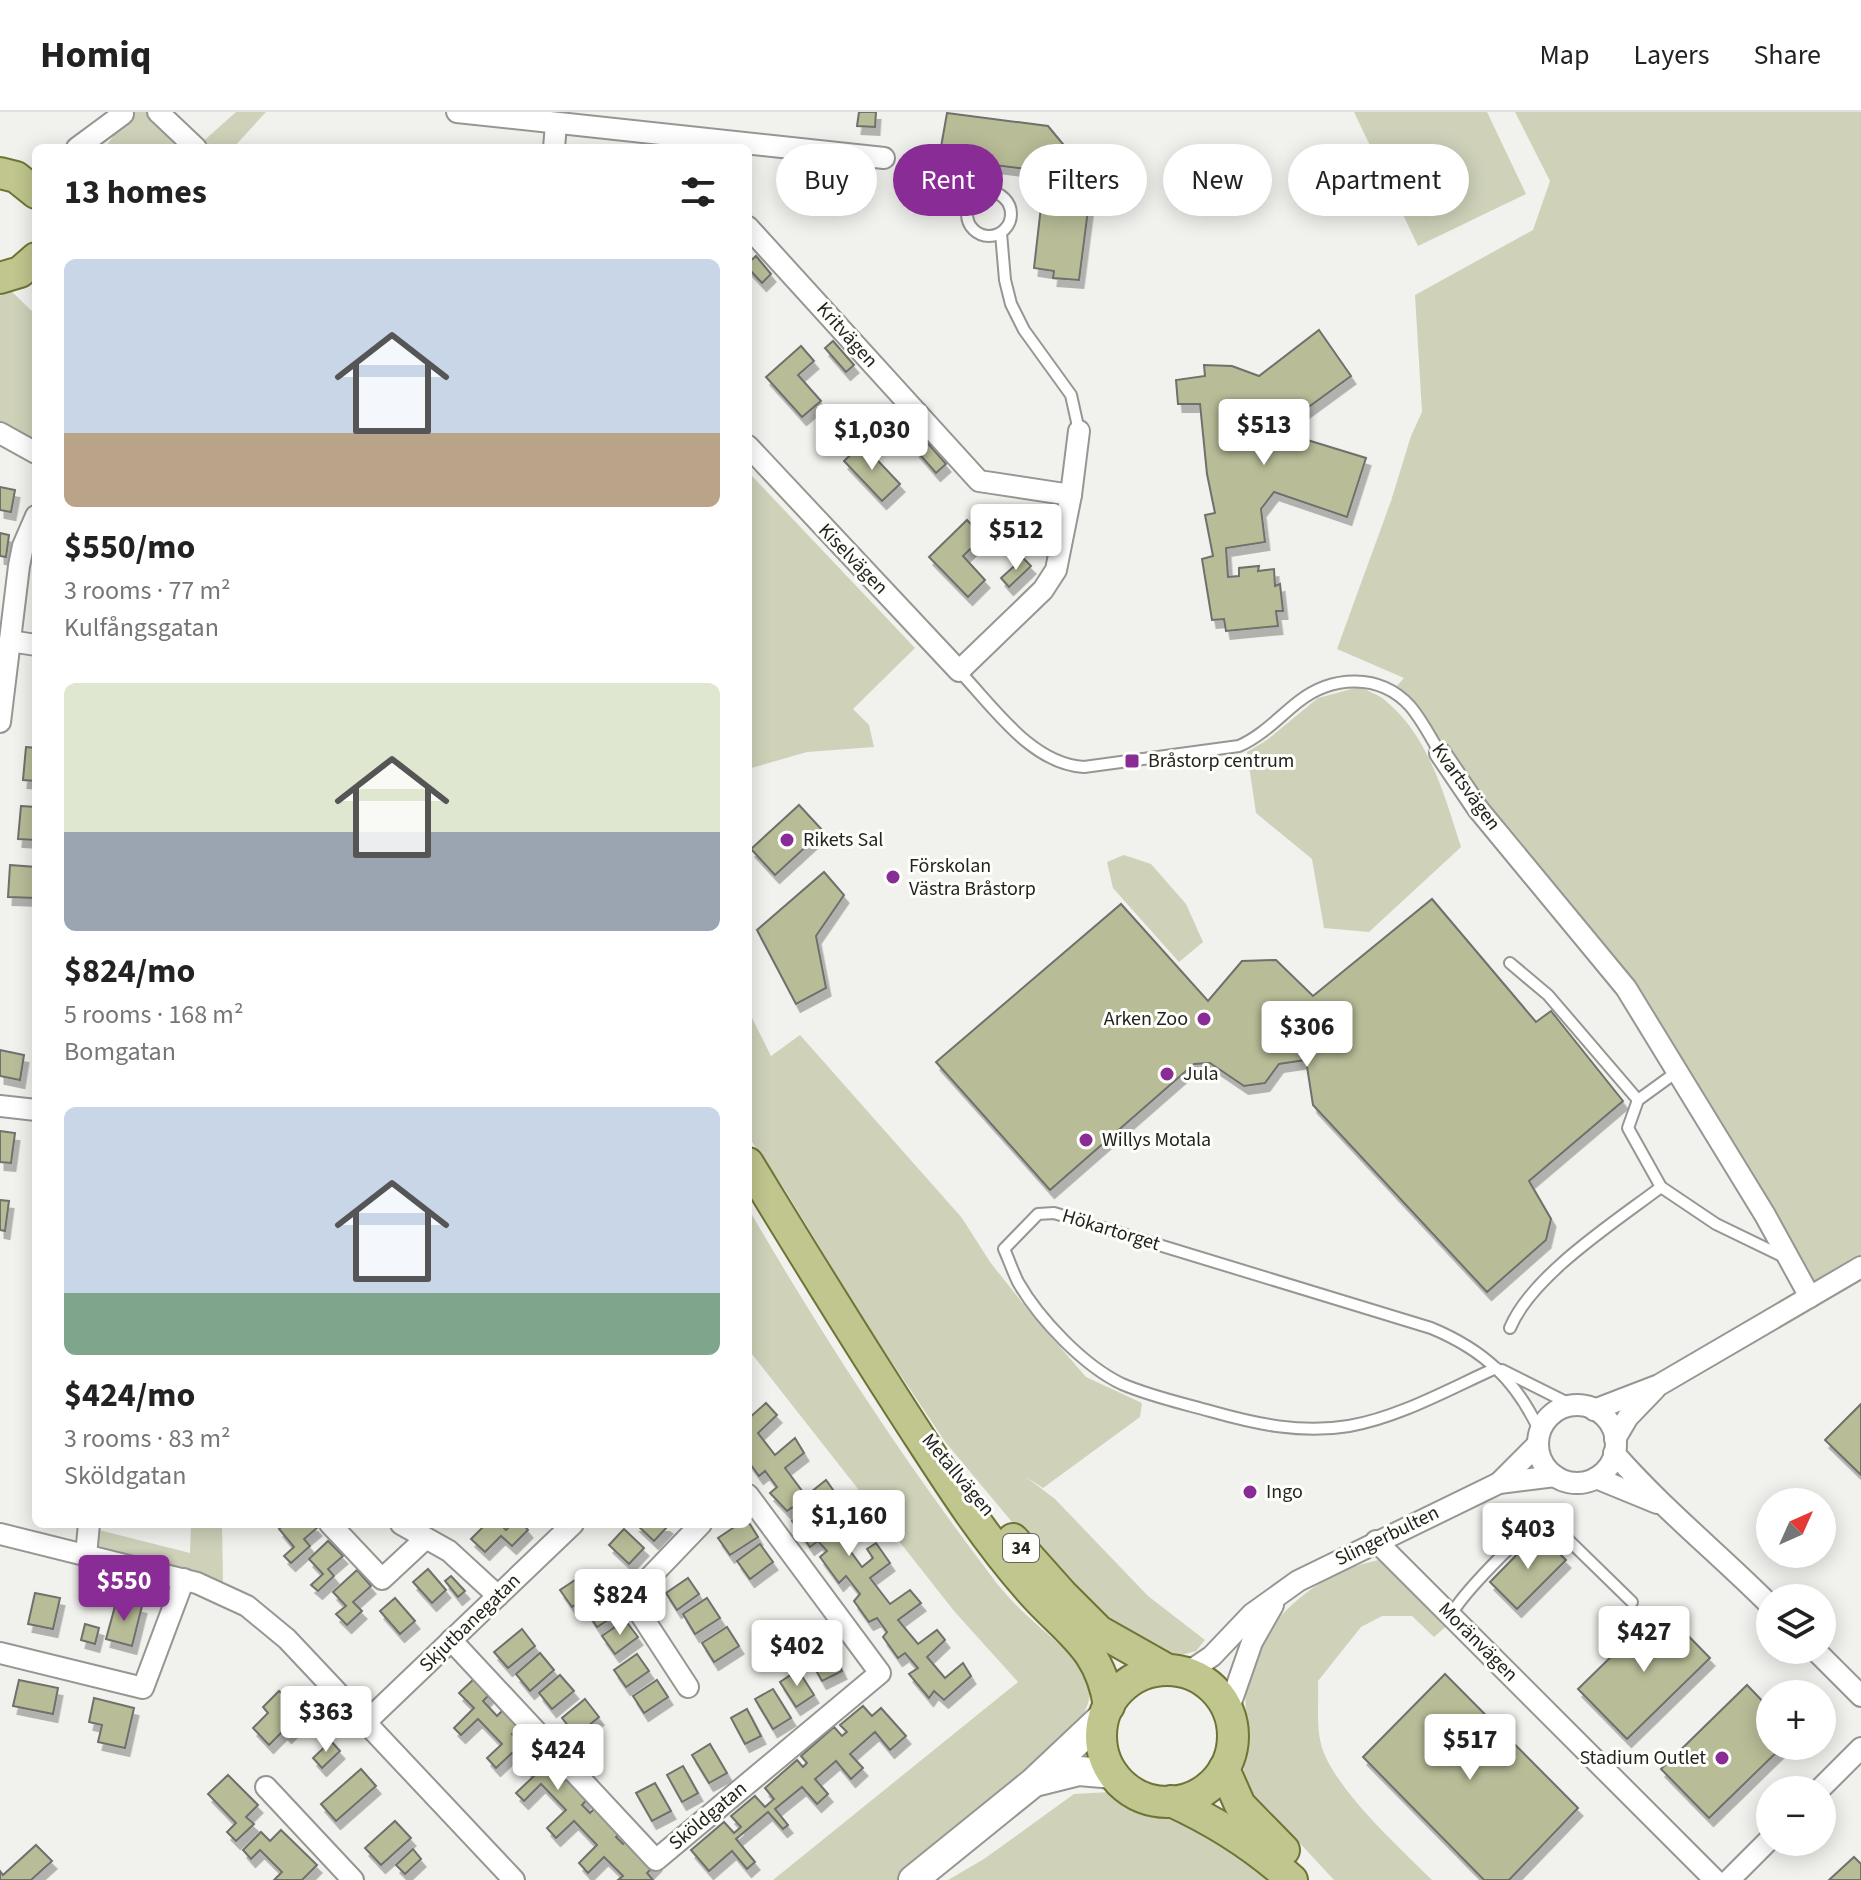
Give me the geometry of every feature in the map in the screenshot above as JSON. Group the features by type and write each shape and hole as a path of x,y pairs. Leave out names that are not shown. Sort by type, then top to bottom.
{"main road":[{"path":"15,280 32,262"},
{"name":"Metallvägen","path":"752,1170 829,1298 963,1504 1030,1590 1093,1656 1105,1679 1106,1711"},
{"name":"Metallvägen","path":"896,1400 1079,1612 1118,1644 1178,1671"},
{"path":"1106,1711 1124,1686 1134,1679 1156,1671 1178,1671"},
{"name":"34","path":"1178,1671 1198,1677 1216,1691 1228,1711"},
{"name":"34","path":"1106,1711 1102,1740 1114,1774"},
{"path":"1171,1801 1202,1792 1224,1769 1232,1746 1232,1722 1228,1711"},
{"path":"1224,1769 1231,1790 1246,1814 1274,1839 1310,1880"},
{"path":"1114,1774 1139,1795 1171,1801 1232,1832 1254,1846 1292,1880"}],"street":[{"path":"158,112 192,144"},
{"path":"457,112 704,144"},
{"path":"82,144 124,113"},
{"path":"99,144 124,113"},
{"path":"554,144 556,124"},
{"path":"752,148 884,158"},
{"name":"Kritvägen","path":"752,231 979,481 1071,495"},
{"path":"959,671 1051,580 1060,560 1079,431"},
{"path":"0,433 32,451"},
{"name":"Kiselvägen","path":"752,450 959,671"},
{"path":"0,722 23,546 32,525"},
{"path":"10,641 32,644"},
{"name":"Kvartsvägen","path":"1440,753 1478,809 1626,988 1810,1297"},
{"path":"0,1106 32,1110"},
{"path":"1659,1385 1628,1417 1606,1470 1596,1478 1572,1483 1555,1476 1544,1465 1539,1438 1553,1414 1659,1385 1861,1267"},
{"path":"1584,1408 1606,1419 1615,1446 1661,1505 1756,1591"},
{"name":"Slingerbulten","path":"1499,1483 1539,1438"},
{"name":"Slingerbulten","path":"1178,1671 1212,1656 1252,1614 1298,1581 1499,1483 1555,1476"},
{"path":"1596,1478 1661,1505"},
{"name":"Sköldgatan","path":"451,1640 656,1860 880,1673 752,1500"},
{"path":"86,1555 89,1528"},
{"path":"334,1528 382,1579 425,1539"},
{"path":"407,1528 449,1551 498,1596"},
{"name":"Skjutbanegatan","path":"367,1721 569,1528"},
{"path":"688,1687 630,1598 697,1528"},
{"path":"0,1534 184,1579 234,1599 260,1616 287,1639 367,1721 514,1880"},
{"name":"Moränvägen","path":"1376,1541 1715,1880"},
{"path":"0,1653 143,1688 184,1579"},
{"name":"Slingerbulten","path":"1228,1711 1252,1642 1279,1596"},
{"path":"1829,1664 1861,1696"},
{"path":"913,1880 1034,1782 1106,1711"},
{"path":"1833,1776 1861,1748"},
{"path":"1034,1782 1064,1772 1114,1774"},
{"path":"266,1787 353,1880"},
{"path":"1729,1880 1756,1853"}],"lane":[{"path":"994,192 1006,200 1011,214 1007,228 1001,233 987,237 969,225 967,210 973,197 994,192"},
{"path":"1001,233 1005,280 1011,304 1024,330 1071,395 1079,431"},
{"name":"Kvartsvägen","path":"959,671 1035,750 1066,765 1084,767 1239,746 1257,736 1312,692 1334,684 1356,681 1379,685 1402,698 1440,753"},
{"path":"1510,963 1548,995 1638,1100"},
{"path":"1678,1071 1638,1100 1628,1128 1661,1187 1716,1224 1790,1260"},
{"path":"1510,1328 1516,1313 1564,1260 1661,1187"},
{"name":"Hökartorget","path":"1539,1438 1532,1414 1496,1368 1465,1344 1431,1328 1054,1213 1038,1214 1004,1249 1018,1282 1032,1303 1066,1341 1099,1370 1134,1389 1233,1418 1284,1429 1348,1426 1397,1412 1496,1368 1584,1408"},
{"path":"1451,1615 1462,1599 1526,1534 1543,1523 1551,1523 1632,1602"}],"green space":[{"path":"130,112 160,112 198,144 108,144"},
{"path":"236,112 266,112 237,144 200,144"},
{"path":"1354,112 1487,112 1526,194 1418,246 1404,216 1469,216 1469,144 1369,144"},
{"path":"1515,112 1861,112 1861,1261 1810,1290 1621,976 1484,805 1428,726 1395,688 1404,678 1337,649 1422,412 1415,295 1533,230 1550,181"},
{"path":"9,289 32,311 32,446 0,430 0,296"},
{"path":"752,476 915,648 853,709 869,725 874,747 807,752 752,768"},
{"path":"1359,687 1384,700 1414,732 1434,769 1461,847 1369,932 1324,928 1312,859 1256,813 1247,752 1267,740 1318,698"},
{"path":"1124,855 1151,864 1186,904 1203,942 1179,962 1113,888 1107,862"},
{"path":"752,1018 771,1056 800,1035 962,1218 990,1262 1086,1377 1142,1403 1140,1417 1043,1488 1026,1477 1055,1499 1148,1596 1205,1640 1196,1651 1181,1655 1140,1645 1068,1589 946,1443 869,1328 752,1142"},
{"path":"752,1215 804,1302 924,1485 1005,1593 1075,1659 1086,1674 1090,1689 1087,1706 1071,1735 905,1880 773,1880 1018,1682 954,1611 752,1354"},
{"path":"191,1528 222,1528 223,1586 96,1552 95,1529 190,1553"},
{"path":"1379,1560 1395,1569 1449,1624 1434,1637 1412,1616 1382,1616 1361,1627 1318,1681 1319,1737 1328,1761 1353,1798 1432,1880 1334,1880 1251,1794 1244,1778 1247,1677 1263,1640 1289,1608 1322,1582 1340,1572"},
{"path":"1111,1792 1203,1830 1278,1880 948,1880 984,1859 1074,1794"}],"building":[{"path":"859,112 876,112 875,127 857,126"},
{"path":"947,113 1048,126 1063,144 1019,144 1019,168 1003,166 1003,144 942,144"},
{"path":"1040,216 1087,216 1079,280 1053,278 1054,271 1034,268"},
{"path":"756,256 771,274 762,283 752,272 752,260"},
{"path":"1319,330 1351,376 1291,420 1291,435 1366,458 1347,517 1274,492 1261,509 1265,542 1226,548 1228,577 1239,576 1239,568 1259,566 1258,571 1274,569 1275,586 1280,584 1283,611 1276,611 1278,626 1226,631 1224,619 1212,620 1202,559 1213,556 1205,515 1215,513 1207,474 1200,404 1178,404 1176,380 1205,376 1204,365 1232,366 1259,376"},
{"path":"833,341 854,365 846,372 825,348"},
{"path":"801,346 814,361 798,375 821,401 802,417 766,377"},
{"path":"892,407 902,418 892,426 883,415"},
{"path":"925,440 946,464 936,473 915,449"},
{"path":"862,444 900,484 882,501 844,461"},
{"path":"0,487 15,490 11,512 0,510"},
{"path":"967,520 983,537 963,556 985,580 968,597 929,557"},
{"path":"0,533 9,535 6,557 0,556"},
{"path":"1023,558 1031,566 1009,587 1001,578"},
{"path":"26,747 32,748 32,781 23,780"},
{"name":"Rikets Sal","path":"799,805 823,831 775,875 752,848"},
{"path":"21,806 32,807 32,840 18,839"},
{"path":"10,865 32,867 32,898 8,897"},
{"path":"824,872 844,895 816,936 826,988 796,1004 757,930"},
{"path":"1432,899 1536,1022 1551,1011 1623,1101 1529,1181 1551,1219 1546,1240 1487,1292 1313,1105 1306,1060 1279,1064 1265,1083 1244,1086 1210,1063 1194,1064 1050,1190 936,1062 1121,904 1208,1001 1242,961 1276,960 1313,996"},
{"path":"0,1050 24,1055 20,1080 0,1076"},
{"path":"0,1131 15,1133 11,1163 0,1162"},
{"path":"0,1200 9,1201 5,1231 0,1230"},
{"path":"766,1403 777,1415 758,1433 775,1455 795,1438 804,1453 785,1468 806,1496 826,1480 836,1494 817,1510 833,1533 845,1523 838,1515 848,1505 860,1528 843,1541 862,1567 873,1558 867,1549 876,1543 890,1563 870,1578 890,1604 910,1590 921,1603 898,1620 918,1644 937,1630 945,1640 927,1657 945,1678 963,1663 971,1676 944,1700 934,1691 929,1698 909,1674 918,1668 905,1653 898,1658 883,1637 887,1632 877,1618 869,1622 854,1601 860,1594 846,1576 839,1583 820,1557 827,1551 818,1541 810,1547 792,1521 798,1516 793,1507 787,1511 770,1493 777,1487 765,1471 759,1476 752,1466 752,1415"},
{"path":"1861,1404 1861,1475 1825,1440"},
{"path":"752,1527 758,1537 730,1555 718,1538 733,1528"},
{"path":"317,1528 304,1539 310,1546 291,1563 284,1556 294,1547 279,1529"},
{"path":"482,1528 528,1530 512,1546 501,1536 485,1552 471,1539"},
{"path":"640,1528 666,1528 654,1541"},
{"path":"624,1529 644,1548 629,1564 609,1545"},
{"path":"1538,1533 1566,1560 1517,1609 1490,1582"},
{"path":"328,1541 343,1556 328,1569 334,1576 318,1591 311,1585 323,1574 309,1559"},
{"path":"760,1544 773,1562 750,1579 737,1561"},
{"path":"428,1569 446,1590 432,1603 413,1582"},
{"path":"357,1570 371,1586 353,1602 362,1611 347,1625 336,1614 346,1606 333,1592"},
{"path":"584,1574 596,1591 572,1607 560,1590"},
{"path":"451,1576 465,1591 458,1597 445,1581"},
{"path":"688,1578 699,1594 677,1610 666,1593"},
{"path":"35,1593 60,1598 53,1629 28,1624"},
{"path":"608,1597 619,1613 597,1627 586,1610"},
{"path":"395,1598 415,1621 400,1634 380,1611"},
{"path":"707,1598 720,1618 695,1634 683,1614"},
{"path":"117,1599 142,1606 132,1646 106,1639"},
{"path":"1661,1608 1710,1658 1627,1739 1578,1689"},
{"path":"625,1620 638,1637 615,1654 602,1636"},
{"path":"85,1624 99,1628 95,1644 81,1640"},
{"path":"727,1627 739,1646 714,1662 702,1643"},
{"path":"522,1629 535,1646 508,1668 494,1652"},
{"path":"829,1645 842,1671 822,1681 808,1656"},
{"path":"540,1653 554,1670 530,1691 516,1674"},
{"path":"637,1654 649,1671 626,1687 614,1670"},
{"path":"798,1670 814,1695 796,1707 780,1682"},
{"path":"1445,1674 1578,1808 1509,1880 1484,1880 1363,1757"},
{"path":"560,1675 574,1691 552,1709 539,1693"},
{"path":"475,1678 490,1694 483,1701 497,1716 504,1709 521,1726 512,1734 530,1753 538,1745 552,1759 543,1769 559,1785 569,1776 589,1797 582,1805 590,1813 598,1805 623,1831 616,1837 623,1844 632,1836 657,1863 647,1873 653,1880 618,1880 623,1876 604,1857 588,1873 579,1863 597,1845 574,1821 556,1838 547,1828 566,1810 541,1784 524,1801 516,1793 534,1776 512,1753 496,1768 487,1758 502,1744 478,1719 461,1735 454,1728 474,1708 459,1693"},
{"path":"19,1680 58,1688 53,1714 13,1706"},
{"path":"657,1680 668,1697 644,1713 633,1696"},
{"name":"Stadium Outlet","path":"1747,1685 1756,1694 1756,1760 1769,1760 1709,1818 1661,1769"},
{"path":"773,1689 791,1718 773,1729 755,1699"},
{"path":"279,1691 305,1717 287,1735 283,1731 269,1745 253,1728 268,1713 263,1707"},
{"path":"94,1698 134,1708 125,1748 98,1742 102,1725 89,1722"},
{"path":"585,1699 599,1717 576,1736 562,1718"},
{"path":"863,1706 872,1716 881,1708 906,1736 890,1750 875,1732 850,1754 863,1768 851,1779 836,1761 815,1779 828,1794 817,1804 802,1787 775,1809 788,1825 783,1829 768,1812 736,1839 755,1862 747,1869 732,1851 709,1871 691,1850 724,1822 734,1833 741,1827 731,1816 755,1796 765,1807 774,1799 765,1788 797,1760 803,1767 807,1763 801,1756 834,1727 842,1736 847,1732 840,1725"},
{"path":"747,1709 761,1736 745,1744 731,1718"},
{"path":"331,1741 340,1751 322,1768 313,1758"},
{"path":"710,1744 727,1773 709,1783 692,1755"},
{"path":"683,1766 698,1793 682,1802 667,1775"},
{"path":"361,1769 376,1786 336,1821 321,1804"},
{"path":"228,1775 258,1805 246,1817 254,1824 236,1841 227,1832 236,1823 208,1794"},
{"path":"655,1783 671,1811 652,1821 636,1793"},
{"path":"395,1821 411,1838 381,1865 365,1848"},
{"path":"281,1830 317,1865 302,1880 274,1880 282,1872 260,1850 251,1859 243,1850 261,1832 270,1841"},
{"path":"36,1845 52,1861 31,1880 0,1880 0,1871 3,1875"},
{"path":"413,1849 421,1859 405,1874 396,1865"},
{"path":"1854,1857 1861,1864 1861,1880 1829,1880"}],"place":[{"name":"Bråstorp centrum","path":"1132,761"},
{"name":"Rikets Sal","path":"787,840"},
{"name":"Förskolan Västra Bråstorp","path":"893,877"},
{"name":"Arken Zoo","path":"1204,1019"},
{"name":"Jula","path":"1167,1074"},
{"name":"Willys Motala","path":"1086,1140"},
{"name":"Ingo","path":"1250,1492"},
{"name":"Stadium Outlet","path":"1722,1758"}]}
